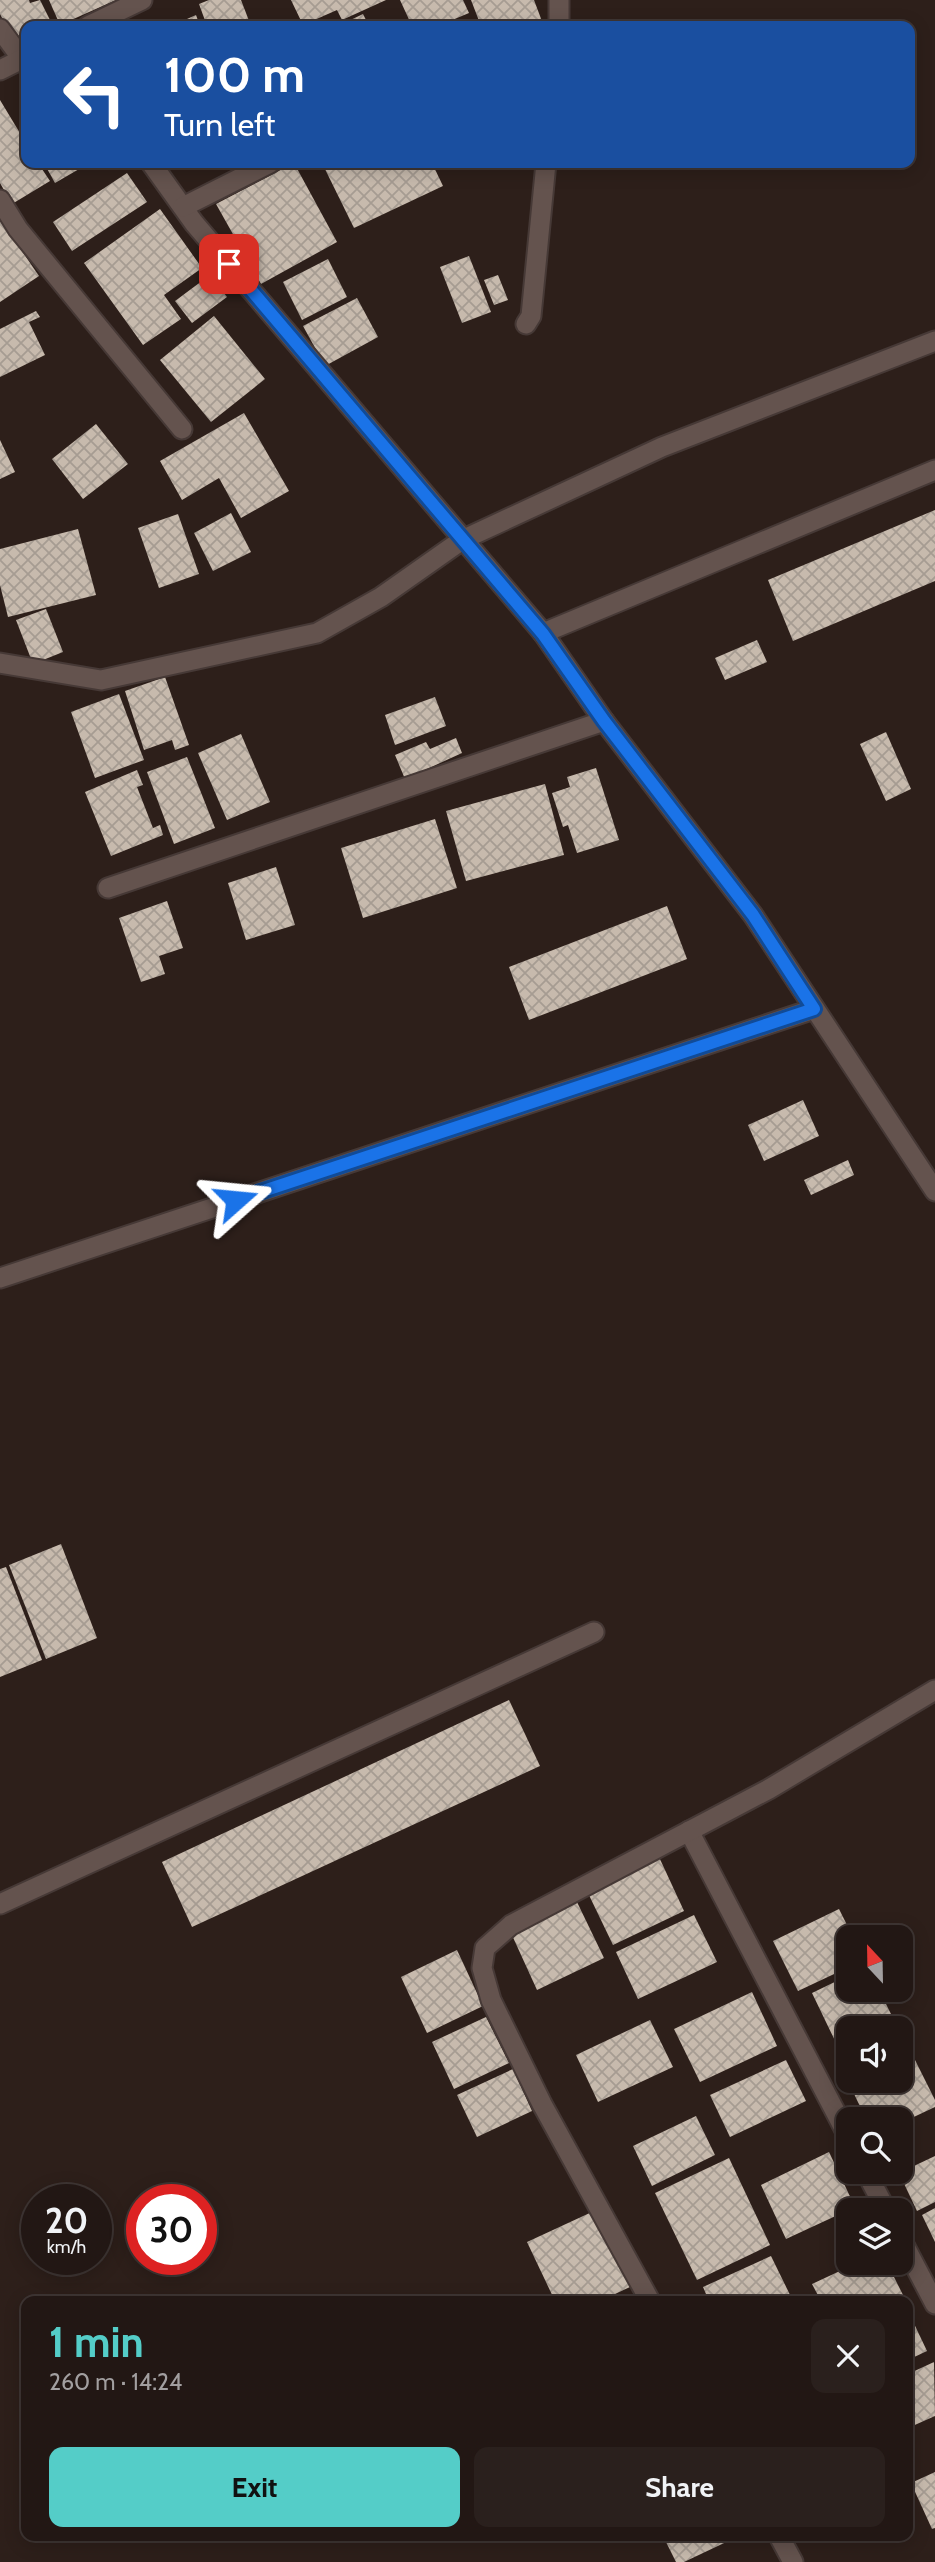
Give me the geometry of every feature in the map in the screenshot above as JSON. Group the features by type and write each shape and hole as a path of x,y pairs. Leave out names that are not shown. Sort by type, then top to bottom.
{"street":[{"path":"98,21 142,0"},
{"path":"559,0 559,21"},
{"path":"0,29 21,54"},
{"path":"0,69 21,59"},
{"path":"155,168 183,207 543,634 604,721 753,915 935,1191"},
{"path":"183,207 260,168"},
{"path":"526,324 531,316 546,168"},
{"path":"0,200 18,229 183,429"},
{"path":"0,663 101,680 317,633 381,597 462,540 662,447 935,341"},
{"path":"543,634 935,470"},
{"path":"108,888 604,721"},
{"path":"0,1278 814,1009"},
{"path":"0,1904 594,1632"},
{"path":"647,2296 542,2104 491,2000 481,1968 485,1948 511,1925 769,1789 935,1690"},
{"path":"689,1831 836,2113"},
{"path":"913,2262 935,2304"},
{"path":"782,2541 793,2562"}],"building":[{"path":"0,0 29,0 30,3 40,0 50,21 21,21 21,38 14,41 0,14"},
{"path":"49,0 116,0 69,21 58,21"},
{"path":"209,0 241,0 249,21 205,21 199,4"},
{"path":"291,0 386,0 342,20 337,10 312,21 301,21"},
{"path":"400,0 463,0 469,13 450,21 410,21"},
{"path":"471,0 534,0 542,21 479,21"},
{"path":"363,14 366,21 348,21"},
{"path":"196,15 198,21 182,21"},
{"path":"0,100 21,135 21,168 41,168 50,181 12,204 0,183"},
{"path":"47,168 81,168 55,183"},
{"path":"284,168 297,168 337,242 261,284 216,204"},
{"path":"324,168 434,168 443,186 354,228"},
{"path":"127,173 147,202 72,251 53,222"},
{"path":"160,209 202,268 164,295 181,319 143,345 84,263"},
{"path":"0,219 39,276 0,302"},
{"path":"469,256 491,312 462,323 440,267"},
{"path":"328,259 347,297 302,320 283,282"},
{"path":"210,275 227,297 192,323 175,301"},
{"path":"498,275 508,300 494,305 484,280"},
{"path":"357,298 378,337 325,366 303,326"},
{"path":"36,311 40,317 29,322 45,355 0,377 0,329"},
{"path":"214,316 265,379 211,422 160,360"},
{"path":"244,413 289,491 241,518 219,478 182,500 160,461"},
{"path":"96,424 128,464 83,499 52,459"},
{"path":"0,440 15,472 0,479"},
{"path":"935,510 935,581 793,641 768,580"},
{"path":"231,513 251,552 213,571 194,533"},
{"path":"178,514 199,574 159,588 138,528"},
{"path":"78,529 96,595 8,617 0,585 0,549"},
{"path":"46,609 63,652 33,664 16,620"},
{"path":"757,640 767,662 725,680 715,658"},
{"path":"165,677 189,745 175,750 172,740 144,750 125,691"},
{"path":"119,694 144,760 95,778 71,712"},
{"path":"435,697 446,726 395,745 385,715"},
{"path":"886,732 911,789 886,801 860,744"},
{"path":"241,734 270,802 227,820 198,753"},
{"path":"456,738 462,753 405,779 395,755 426,742 430,749"},
{"path":"187,757 215,828 174,844 147,772"},
{"path":"596,768 619,840 577,853 568,825 563,827 552,793 570,787 567,777"},
{"path":"137,770 143,785 137,787 153,828 160,825 163,835 111,856 85,792"},
{"path":"545,784 564,855 466,881 446,811"},
{"path":"435,819 457,888 363,918 341,848"},
{"path":"276,867 295,925 246,940 228,883"},
{"path":"167,901 183,948 159,956 165,974 141,982 119,918"},
{"path":"667,906 687,959 529,1020 509,967"},
{"path":"803,1100 819,1136 764,1161 748,1125"},
{"path":"848,1160 854,1175 811,1195 804,1180"},
{"path":"61,1544 97,1638 46,1659 9,1565"},
{"path":"6,1567 42,1660 0,1677 0,1569"},
{"path":"509,1700 540,1766 192,1927 162,1862"},
{"path":"659,1857 684,1911 613,1945 587,1891"},
{"path":"577,1902 604,1958 537,1990 511,1933"},
{"path":"839,1909 847,1925 836,1925 836,1973 798,1991 773,1941"},
{"path":"694,1915 717,1962 638,1999 616,1952"},
{"path":"457,1950 483,2006 427,2033 401,1977"},
{"path":"836,1981 836,2002 885,2002 892,2016 836,2016 836,2043 812,1993"},
{"path":"752,1992 777,2046 700,2082 674,2029"},
{"path":"486,2017 509,2063 454,2089 432,2042"},
{"path":"650,2020 673,2067 598,2102 576,2055"},
{"path":"913,2056 935,2100 935,2107 913,2117 913,2107 860,2107 854,2093 913,2093"},
{"path":"786,2060 806,2101 730,2137 710,2095"},
{"path":"513,2069 532,2111 477,2137 457,2095"},
{"path":"696,2116 715,2155 652,2186 633,2146"},
{"path":"829,2152 836,2167 836,2184 844,2184 851,2198 836,2198 836,2216 786,2239 761,2185"},
{"path":"935,2156 935,2202 917,2211 904,2184 913,2184 913,2166"},
{"path":"729,2158 770,2245 697,2280 655,2193"},
{"path":"935,2208 935,2242 922,2215"},
{"path":"594,2211 630,2287 611,2296 553,2296 527,2242"},
{"path":"771,2256 791,2296 707,2296 703,2287"},
{"path":"836,2273 836,2275 893,2275 904,2296 818,2296 812,2284"},
{"path":"913,2322 927,2351 913,2358"},
{"path":"934,2362 935,2416 913,2426 913,2372"},
{"path":"935,2472 935,2528 932,2529 913,2482"},
{"path":"666,2541 728,2541 684,2562 676,2562"}],"route":[{"path":"229,264 543,634 604,721 753,915 814,1009 236,1200"}]}
